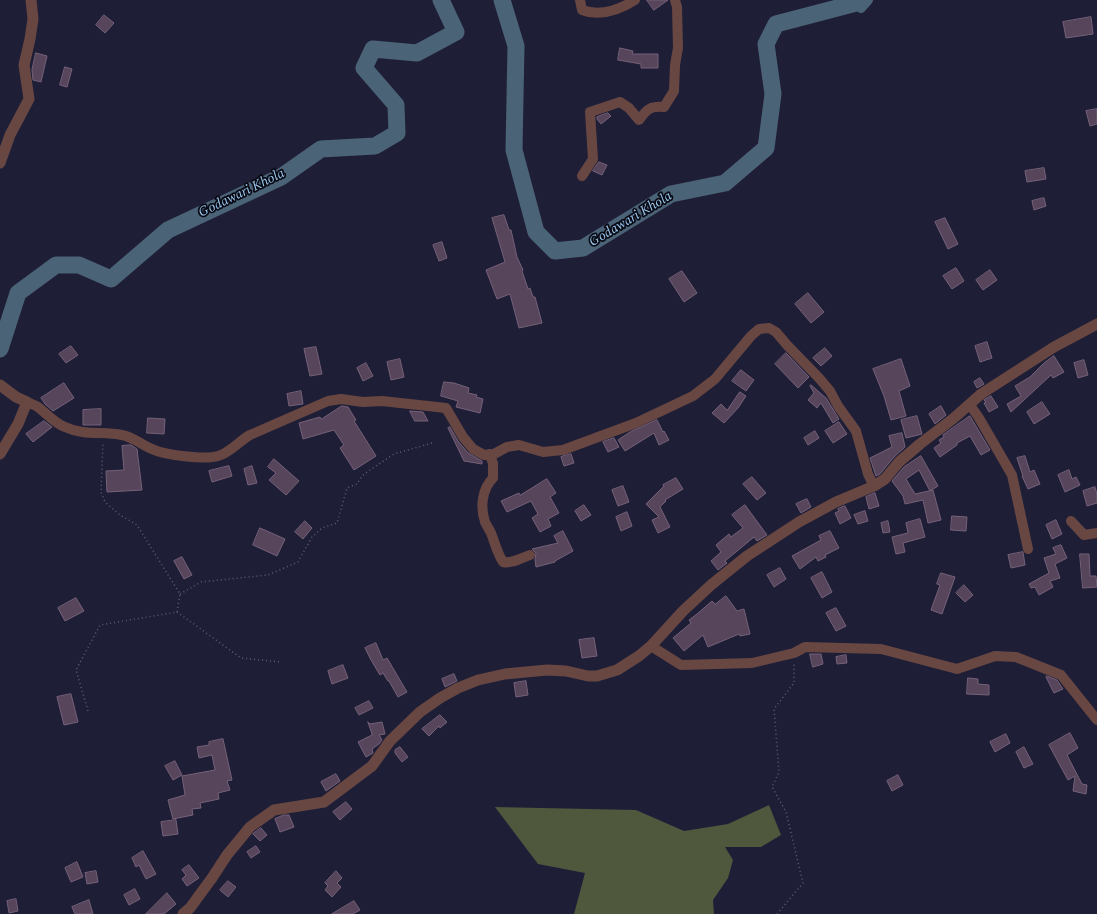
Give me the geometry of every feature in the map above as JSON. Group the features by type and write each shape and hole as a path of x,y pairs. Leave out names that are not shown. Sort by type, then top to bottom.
{"street":[{"path":"0,163 10,135 29,99 24,65 34,19 31,0"},
{"path":"580,0 582,10 597,14 608,12 635,0"},
{"path":"582,176 593,159 590,112 620,102 629,108 639,120 645,111 654,106 664,107 674,91 678,48 678,7 674,0"},
{"path":"190,912 227,855 250,827 274,810 324,802 372,766 390,741 420,712 440,698 458,688 478,680 506,674 547,670 566,671 588,676 618,670 651,646 711,585 747,556 798,522 836,502 874,486 885,479 899,462 996,383 1054,347 1097,324"},
{"path":"0,385 16,397 38,407 50,420 78,432 122,435 140,442 152,449 163,452 211,458 226,454 241,440 284,419 328,401 341,399 446,408 463,438 473,449 484,455 519,445 543,452 563,450 636,423 656,415 693,396 715,379 751,336 759,329 769,328 776,332 830,391 838,406 856,431 868,474 874,486"},
{"path":"0,454 18,424 27,402"},
{"path":"970,405 1012,475 1028,549"},
{"path":"489,454 493,463 493,478 487,484 483,495 483,510 485,521 499,556 503,562 511,563 530,555"},
{"path":"1070,521 1084,535 1097,533"},
{"path":"651,646 681,665 752,663 794,653 805,647 881,649 957,669 995,656 1016,657 1061,675 1097,720"}],"path":[{"path":"103,434 101,492 105,502 120,515 137,525 180,594 177,612"},
{"path":"180,594 201,582 268,575 298,562 312,537 322,528 337,523 347,488 357,484 362,476 394,454 432,443"},
{"path":"88,711 76,670 100,625 177,612 241,658 281,662"},
{"path":"777,914 803,883 786,812 772,787 779,772 774,709 794,683 794,653"}],"green space":[{"path":"769,805 781,835 761,847 725,847 733,860 728,878 713,900 714,914 574,914 585,873 538,864 495,807 636,810 684,831 728,824"}],"building":[{"path":"647,0 668,0 654,10"},
{"path":"104,15 114,23 105,33 96,25"},
{"path":"1091,17 1093,34 1066,38 1063,22"},
{"path":"620,48 633,51 632,54 658,54 658,68 641,68 641,64 618,60"},
{"path":"36,53 47,56 41,82 33,80 32,70"},
{"path":"65,67 72,69 67,87 60,85"},
{"path":"1097,109 1097,124 1090,126 1086,111"},
{"path":"608,113 611,116 601,124 597,117"},
{"path":"599,162 607,165 602,175 593,171"},
{"path":"1044,168 1046,179 1027,182 1025,171"},
{"path":"1044,198 1046,206 1034,210 1032,201"},
{"path":"504,215 509,230 511,230 517,257 523,270 522,271 528,289 530,288 533,297 535,297 542,323 519,328 510,294 497,299 486,270 505,262 492,218"},
{"path":"945,218 958,244 948,249 935,222"},
{"path":"442,242 447,258 439,261 433,245"},
{"path":"956,268 964,281 952,289 943,276"},
{"path":"990,270 997,280 983,290 976,280"},
{"path":"682,271 697,293 684,302 669,279"},
{"path":"808,293 824,312 811,323 795,304"},
{"path":"987,342 992,358 980,362 975,346"},
{"path":"71,346 78,355 66,363 59,354"},
{"path":"316,347 322,374 310,376 304,349"},
{"path":"825,348 832,356 821,366 813,358"},
{"path":"786,353 809,377 798,388 775,364"},
{"path":"1054,356 1064,372 1053,378 1051,375 1011,412 1007,404 1021,396 1015,386 1030,377 1044,363"},
{"path":"400,359 404,377 391,380 387,362"},
{"path":"901,359 910,386 899,391 906,416 891,420 884,396 873,369"},
{"path":"1084,360 1088,375 1078,378 1074,363"},
{"path":"366,363 373,376 363,381 357,368"},
{"path":"741,370 754,380 746,391 732,381"},
{"path":"980,378 984,384 977,388 974,382"},
{"path":"444,382 454,383 469,388 468,393 477,395 476,397 483,399 480,413 456,407 458,401 441,396"},
{"path":"64,383 74,398 53,411 41,398"},
{"path":"811,385 826,398 839,419 833,423 821,403 817,408 808,400 814,393 810,386"},
{"path":"301,391 303,404 289,406 287,394"},
{"path":"740,392 746,396 738,408 724,423 712,413 721,404 727,410"},
{"path":"991,396 998,407 989,412 984,400"},
{"path":"1042,402 1050,414 1034,424 1027,412"},
{"path":"342,406 348,407 356,420 354,421 376,456 354,470 340,448 344,445 334,430 303,439 299,423 320,417 321,419"},
{"path":"941,406 946,415 935,424 929,414"},
{"path":"101,409 101,425 83,425 83,410"},
{"path":"410,411 423,412 428,421 415,421"},
{"path":"917,416 922,434 906,438 901,420"},
{"path":"970,416 990,450 981,455 970,436 957,443 957,445 940,457 934,448 941,443 939,440 944,437 943,435"},
{"path":"148,418 165,419 164,434 147,433"},
{"path":"657,420 669,440 659,445 654,433 625,451 618,440 630,432"},
{"path":"44,421 52,427 33,442 26,434"},
{"path":"839,422 847,434 833,443 825,431"},
{"path":"450,427 458,441 468,453 482,461 482,464 464,461 448,428"},
{"path":"815,431 819,438 808,445 804,438"},
{"path":"902,433 905,447 894,457 880,474 876,476 870,458 892,447 889,436"},
{"path":"614,438 619,447 608,452 603,442"},
{"path":"131,445 137,449 142,490 107,492 106,471 124,470 122,446"},
{"path":"571,454 574,463 564,466 561,457"},
{"path":"921,456 938,486 931,490 933,490 941,520 928,523 923,500 905,504 903,496 892,481 904,467","holes":["919,470 930,491 915,494 906,479"]},
{"path":"1025,456 1030,472 1034,470 1040,484 1028,489 1022,476 1017,458"},
{"path":"274,459 299,481 286,495 269,480 276,473 268,467"},
{"path":"229,466 232,476 212,482 209,471"},
{"path":"252,466 257,483 248,485 244,469"},
{"path":"1069,470 1072,479 1076,477 1080,485 1065,492 1058,475"},
{"path":"752,477 766,493 757,500 743,484"},
{"path":"676,478 683,489 665,500 666,501 660,507 670,527 658,533 652,520 659,517 646,504 664,486 663,485"},
{"path":"547,479 556,493 550,497 559,513 548,519 551,526 540,532 532,518 538,514 531,501 507,512 501,501 519,493 520,495"},
{"path":"623,486 629,502 618,506 612,490"},
{"path":"1095,487 1097,503 1087,506 1083,491"},
{"path":"875,493 879,506 869,509 866,497"},
{"path":"807,499 811,507 801,513 796,504"},
{"path":"584,505 591,515 581,521 575,511"},
{"path":"745,505 767,535 757,541 754,537 725,561 727,563 718,570 711,561 721,552 716,545 729,534 731,537 743,528 732,515"},
{"path":"845,506 851,518 840,524 835,513 839,511 838,509"},
{"path":"865,511 868,521 858,524 854,515"},
{"path":"627,512 632,526 621,531 616,517"},
{"path":"952,516 967,517 966,531 951,530"},
{"path":"920,519 925,537 903,543 905,552 896,554 892,537 908,533 906,523"},
{"path":"1056,520 1062,534 1052,539 1046,525"},
{"path":"305,521 312,528 303,539 295,532"},
{"path":"888,521 890,532 883,533 881,523"},
{"path":"260,528 285,539 277,556 253,545"},
{"path":"563,531 573,551 555,562 536,567 536,553 532,549 558,543 554,536"},
{"path":"830,531 839,548 825,555 826,557 818,561 816,557 800,569 792,556 821,540 819,536"},
{"path":"1061,545 1067,558 1055,564 1060,578 1050,581 1053,587 1039,595 1035,587 1031,588 1029,584 1049,573 1044,558 1056,554 1053,548"},
{"path":"1023,552 1025,565 1011,568 1008,555"},
{"path":"1080,554 1089,554 1090,576 1096,576 1097,587 1083,588"},
{"path":"182,557 192,575 184,579 174,561"},
{"path":"780,568 786,579 774,587 767,575"},
{"path":"822,572 832,592 822,598 811,578"},
{"path":"941,573 955,577 942,614 931,610 940,585 937,584"},
{"path":"964,585 973,595 965,602 956,593"},
{"path":"726,596 737,611 744,609 750,634 740,636 739,634 708,647 703,635 684,651 673,638 691,623 689,620 712,601 715,604"},
{"path":"76,598 84,611 65,621 58,608"},
{"path":"836,608 846,626 836,631 826,613"},
{"path":"594,638 597,656 582,658 579,640"},
{"path":"376,643 383,660 387,658 407,692 398,697 383,673 380,675 365,648"},
{"path":"810,654 821,654 823,664 813,667"},
{"path":"846,655 847,663 837,664 836,657"},
{"path":"343,665 348,678 332,684 328,671"},
{"path":"454,674 457,681 445,687 442,679"},
{"path":"1047,676 1057,680 1063,689 1054,693 1046,677"},
{"path":"968,678 978,679 978,684 989,685 989,695 967,694"},
{"path":"526,681 528,695 516,697 514,683"},
{"path":"71,694 78,722 64,725 57,697"},
{"path":"369,701 373,708 359,715 355,708"},
{"path":"440,715 447,722 440,728 439,726 429,736 422,729"},
{"path":"368,722 370,724 382,722 385,734 379,735 382,740 372,749 373,753 366,757 358,742 372,735"},
{"path":"1070,733 1078,748 1067,755 1082,784 1087,785 1086,794 1073,791 1075,776 1068,780 1049,745"},
{"path":"1006,734 1010,743 995,752 990,742"},
{"path":"223,739 232,780 227,781 230,790 218,793 219,799 200,803 201,808 192,809 193,815 173,819 168,800 185,795 182,776 215,770 212,755 199,758 197,747 209,745 209,742"},
{"path":"400,747 408,757 402,762 395,753 395,750"},
{"path":"1024,747 1033,764 1024,768 1016,752"},
{"path":"175,761 182,775 173,780 165,766"},
{"path":"336,774 340,781 326,791 321,782"},
{"path":"898,775 903,785 892,791 887,781"},
{"path":"346,802 352,809 340,820 333,812"},
{"path":"284,815 289,815 294,827 280,832 275,819"},
{"path":"176,820 178,834 163,836 161,822"},
{"path":"261,828 267,835 260,841 253,834"},
{"path":"256,846 260,852 251,858 247,852"},
{"path":"143,851 156,874 146,879 139,865 136,867 132,858"},
{"path":"77,862 83,877 71,882 65,868"},
{"path":"189,865 199,878 187,886 182,879 186,875 182,870"},
{"path":"96,871 98,882 87,884 85,873"},
{"path":"336,871 342,878 337,883 341,887 332,897 325,890 328,886 325,883"},
{"path":"228,881 236,887 228,897 220,890"},
{"path":"135,889 140,899 129,905 124,895"},
{"path":"167,893 176,904 164,914 146,914"},
{"path":"16,899 18,911 9,913 7,901"},
{"path":"89,900 93,914 75,914 72,907"},
{"path":"354,901 360,910 353,914 332,914"}],"waterway":[{"name":"Godawari Khola","path":"0,349 18,293 56,265 79,265 111,279 168,230 281,177 321,149 375,146 397,133 396,105 364,68 373,49 417,53 456,32 441,0"},
{"name":"Godawari Khola","path":"502,0 516,46 514,150 536,232 555,251 583,248 671,194 725,183 766,148 773,94 766,44 776,24 860,2 861,0"},
{"path":"861,8 868,0"}]}
